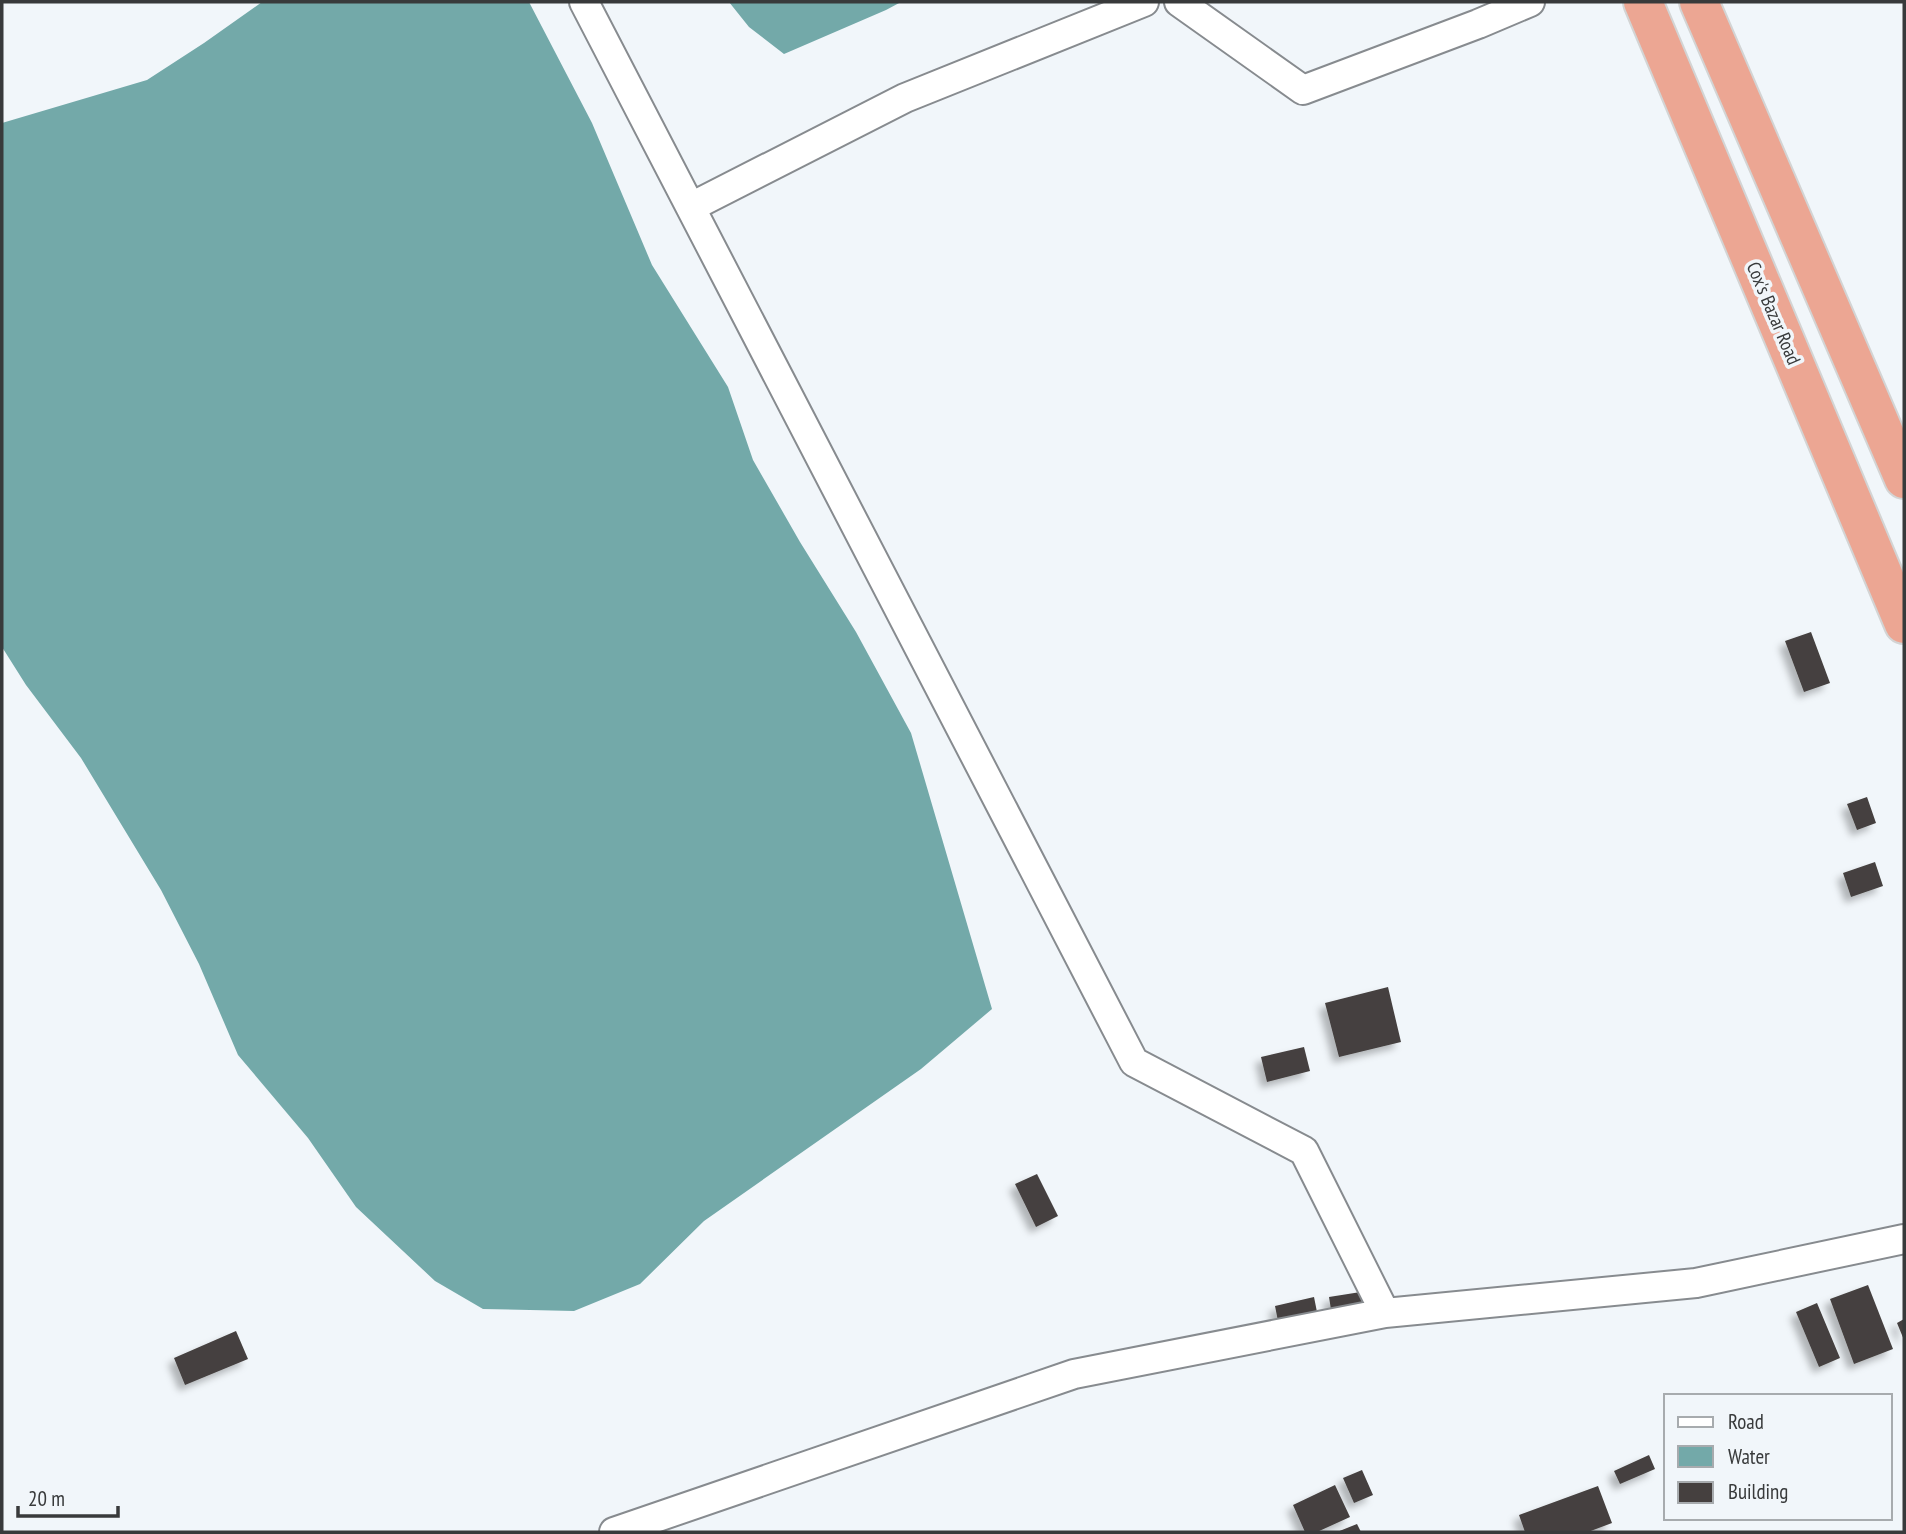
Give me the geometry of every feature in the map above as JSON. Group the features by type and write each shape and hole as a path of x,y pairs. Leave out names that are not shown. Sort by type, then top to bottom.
{"highway":[{"name":"Cox's Bazar Road","path":"1643,2 1904,624"},
{"path":"1699,2 1904,479"}],"street":[{"path":"584,2 1134,1062 1304,1151 1385,1313"},
{"path":"691,207 905,98 1144,2"},
{"path":"1179,2 1303,90 1530,2"},
{"path":"614,1532 1074,1374 1385,1313 1696,1283 1904,1240"}],"water":[{"path":"262,2 529,2 592,123 652,265 728,387 753,460 856,632 911,733 992,1009 921,1069 704,1221 640,1284 574,1311 483,1309 435,1281 356,1207 308,1138 238,1055 199,964 161,890 81,758 26,685 2,647 2,123 147,80"},
{"path":"729,2 901,2 784,54 749,27"}],"building":[{"path":"1811,632 1830,683 1804,692 1785,641"},
{"path":"1867,797 1876,823 1857,830 1847,804"},
{"path":"1875,862 1883,886 1851,897 1843,873"},
{"path":"1388,987 1401,1042 1339,1057 1325,1003"},
{"path":"1304,1047 1310,1071 1267,1082 1261,1057"},
{"path":"1037,1174 1058,1216 1036,1227 1015,1184"},
{"path":"1868,1285 1893,1349 1854,1364 1830,1299"},
{"path":"1367,1291 1369,1310 1332,1316 1329,1297"},
{"path":"1314,1297 1318,1317 1279,1326 1275,1306"},
{"path":"1817,1303 1840,1358 1819,1367 1796,1312"},
{"path":"1904,1319 1904,1340 1897,1323"},
{"path":"236,1331 248,1359 185,1385 174,1358"},
{"path":"1649,1455 1655,1469 1620,1484 1614,1471"},
{"path":"1362,1470 1373,1495 1354,1503 1343,1478"},
{"path":"1335,1485 1350,1517 1317,1532 1305,1532 1293,1505"},
{"path":"1598,1486 1612,1523 1588,1532 1525,1532 1519,1515"},
{"path":"1357,1524 1361,1532 1337,1532"}]}
